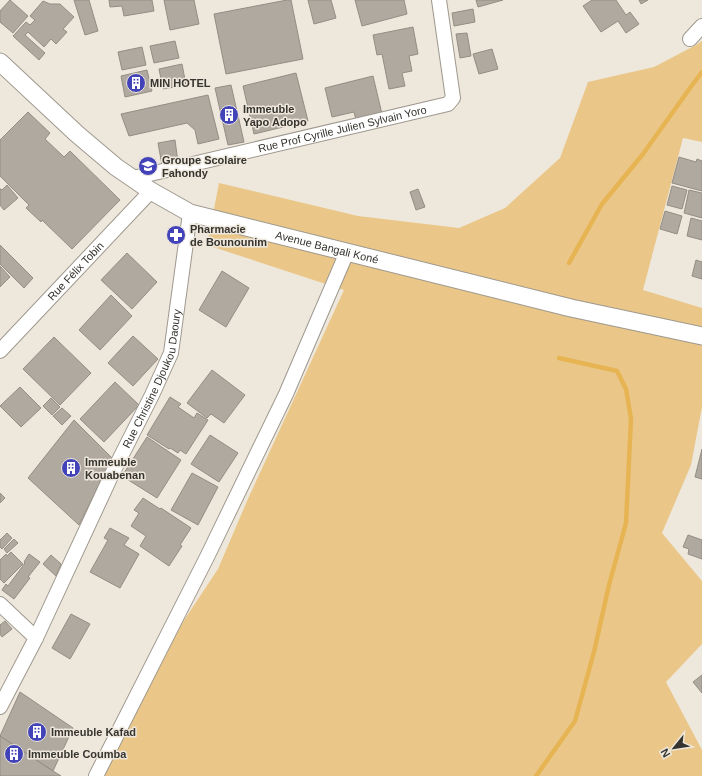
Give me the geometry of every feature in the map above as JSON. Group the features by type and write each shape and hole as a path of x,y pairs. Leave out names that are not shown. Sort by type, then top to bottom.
{"street":[{"name":"Rue Prof Cyrille Julien Sylvain Yoro","path":"133,178 448,104 452,98 439,0"},
{"path":"690,39 702,26"},
{"name":"Avenue Bangali Koné","path":"0,62 77,134 116,167 190,213 571,308 702,336"},
{"name":"Rue Félix Tobin","path":"0,351 151,190"},
{"name":"Rue Christine Djoukou Daoury","path":"0,707 36,638 112,474 172,353 190,213"},
{"path":"96,776 283,401 347,252"},
{"path":"0,604 36,638"}],"shaded area":[{"path":"702,41 702,142 683,138 643,290 702,308 702,407 691,465 662,533 702,581 702,644 666,682 702,750 702,776 100,776 153,667 218,569 247,501 344,290 207,245 219,183 358,216 459,228 505,208 560,158 588,82 654,67"}],"building":[{"path":"10,0 28,16 13,33 0,22 0,11"},
{"path":"74,0 89,0 98,31 85,35"},
{"path":"109,0 152,0 154,11 124,16 122,6 110,7"},
{"path":"164,0 194,0 199,24 170,30"},
{"path":"291,0 303,59 226,74 214,14"},
{"path":"308,0 331,0 336,18 314,24"},
{"path":"355,0 404,0 407,14 362,26"},
{"path":"476,0 503,0 478,7"},
{"path":"592,0 616,0 626,15 630,12 639,24 626,33 618,21 601,32 583,6"},
{"path":"639,0 648,0 641,4"},
{"path":"43,1 50,4 60,4 74,17 63,29 67,32 56,44 51,39 44,47 28,32 25,35 45,53 39,60 13,36 26,22 30,25 35,20 30,16"},
{"path":"473,9 475,22 454,26 452,13"},
{"path":"413,27 418,54 409,56 412,71 402,73 405,86 389,89 382,54 377,55 373,35"},
{"path":"467,33 471,56 460,58 456,34"},
{"name":"MIN HOTEL","path":"175,41 179,58 154,63 150,46"},
{"name":"MIN HOTEL","path":"142,47 146,65 122,70 118,52"},
{"path":"492,49 498,69 479,74 473,54"},
{"name":"MIN HOTEL","path":"182,64 186,85 163,89 159,69"},
{"name":"MIN HOTEL","path":"147,70 152,91 125,97 121,76"},
{"path":"296,73 308,121 254,134 243,86"},
{"path":"373,76 382,114 356,120 354,112 332,117 325,88"},
{"name":"Immeuble Yapo Adopo","path":"231,85 244,142 228,145 215,88"},
{"path":"208,95 219,139 198,144 195,130 187,123 129,136 121,114"},
{"path":"28,112 50,133 45,139 64,157 70,151 120,200 72,249 42,220 41,222 26,208 29,205 0,176 0,140"},
{"path":"175,140 178,162 162,165 158,143"},
{"path":"679,157 696,162 697,159 702,161 702,191 672,183"},
{"path":"7,185 18,198 4,210 0,205 0,189 2,190"},
{"path":"672,186 687,190 682,209 667,205"},
{"path":"418,189 425,207 416,210 410,192"},
{"path":"689,190 702,193 702,218 684,213"},
{"path":"665,211 682,216 677,234 660,229"},
{"path":"691,218 702,221 702,240 687,236"},
{"path":"0,245 33,278 24,288 0,264"},
{"path":"127,253 157,282 132,309 101,280"},
{"path":"696,260 702,262 702,279 692,276"},
{"path":"0,266 10,277 0,287"},
{"path":"222,271 249,288 226,327 199,310"},
{"path":"111,295 132,316 100,350 79,330"},
{"path":"133,336 158,359 133,386 108,363"},
{"path":"54,337 91,373 60,405 23,369"},
{"path":"212,370 245,395 224,423 211,414 207,418 187,403"},
{"path":"115,382 139,405 104,442 80,419"},
{"path":"20,387 41,408 21,427 0,406"},
{"path":"170,397 181,404 178,407 194,418 197,413 208,420 186,454 180,450 178,453 170,448 169,449 147,435"},
{"path":"51,398 60,407 52,415 43,406"},
{"path":"62,408 71,416 62,425 53,416"},
{"name":"Immeuble Kouabenan","path":"74,420 112,458 79,525 28,478"},
{"path":"210,435 238,453 219,482 191,464"},
{"path":"147,437 181,460 157,498 122,476"},
{"path":"702,449 702,479 695,477"},
{"path":"192,473 218,487 198,525 171,510"},
{"path":"0,493 5,498 0,503"},
{"path":"143,498 191,528 180,545 182,546 169,566 140,546 146,536 131,526 139,513 134,510"},
{"path":"110,528 129,538 124,545 139,554 120,588 90,572 108,540 104,538"},
{"path":"7,533 12,538 2,549 0,547 0,540"},
{"path":"688,535 702,540 702,559 688,554 689,549 683,547"},
{"path":"14,539 18,543 7,553 4,549"},
{"path":"11,552 23,564 4,583 0,579 0,560 6,554 7,556"},
{"path":"29,554 40,562 14,599 2,590 6,584 8,586 25,563 24,562"},
{"path":"51,555 61,564 56,576 43,564"},
{"path":"71,614 90,624 70,659 52,648"},
{"path":"5,621 12,629 2,637 0,634 0,625"},
{"path":"702,675 702,693 693,682"},
{"name":"Immeuble Kafad","path":"20,692 73,728 53,771 0,736"},
{"name":"Immeuble Coumba","path":"0,736 53,771 61,776 0,776"}],"waterway":[{"path":"569,263 602,204 643,154 702,72"},
{"path":"536,776 575,721 626,523 631,419 626,389 617,371 559,358"}],"place":[{"name":"MIN HOTEL","path":"136,83"},
{"name":"Immeuble Yapo Adopo","path":"229,115"},
{"name":"Groupe Scolaire Fahondy","path":"148,166"},
{"name":"Pharmacie de Bounounim","path":"176,235"},
{"name":"Immeuble Kouabenan","path":"71,468"},
{"name":"Immeuble Kafad","path":"37,732"},
{"name":"Immeuble Coumba","path":"14,754"}]}
